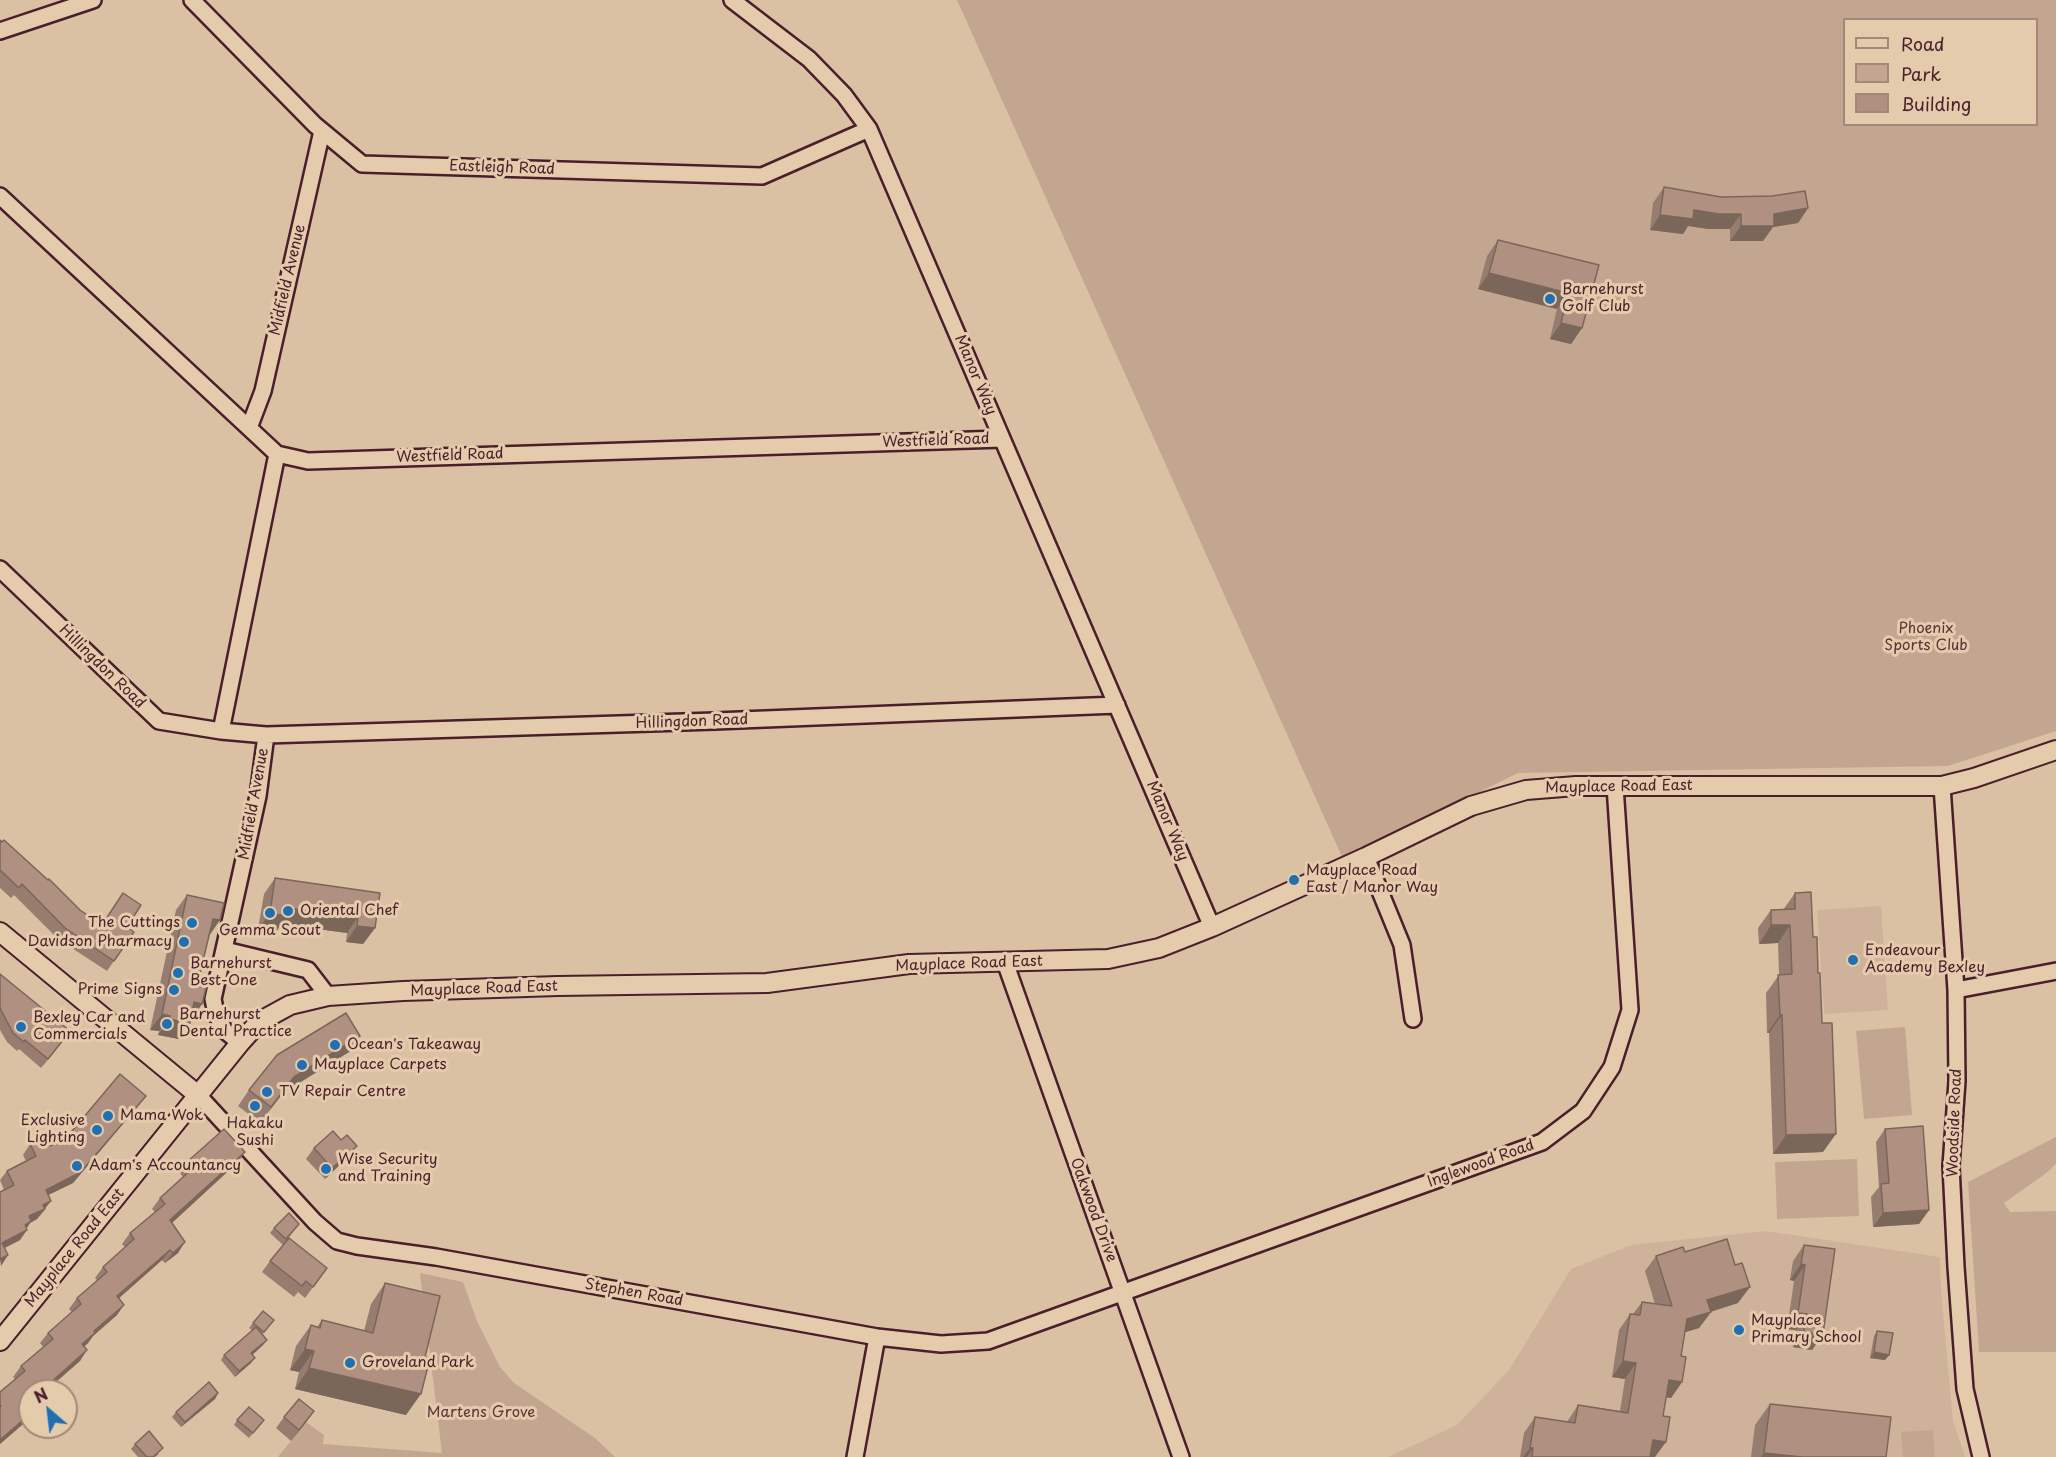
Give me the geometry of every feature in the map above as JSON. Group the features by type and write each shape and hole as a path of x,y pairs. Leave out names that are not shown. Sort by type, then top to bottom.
{"street":[{"path":"0,31 93,0"},
{"name":"Eastleigh Road","path":"192,0 322,131 362,164 762,176 869,129"},
{"name":"Manor Way","path":"732,0 809,59 844,95 869,129 1212,927"},
{"name":"Midfield Avenue","path":"249,428 263,391 322,131"},
{"path":"0,196 277,454 221,731"},
{"name":"Westfield Road","path":"277,454 308,460 1002,439"},
{"name":"Hillingdon Road","path":"0,569 159,721 221,731"},
{"name":"Hillingdon Road","path":"266,735 715,721 1117,705"},
{"name":"Midfield Avenue","path":"221,731 266,735 258,796 213,999 216,1014 224,1030 240,1043"},
{"name":"Mayplace Road East","path":"0,1341 240,1043 259,1022 290,1005 328,996 403,991 766,983 909,964 1108,959 1159,948 1212,927 1471,806 1526,790 1576,786 1763,785 1911,788 1942,786 1974,778 2056,750"},
{"name":"Inglewood Road","path":"1122,1292 1542,1142 1583,1111 1612,1067 1630,1010 1615,786"},
{"name":"Woodside Road","path":"1942,786 1956,990 1958,1081 1951,1166 1955,1244 1965,1389 1981,1457"},
{"path":"1366,857 1402,945 1413,1019"},
{"path":"0,932 199,1096"},
{"path":"225,950 308,969 328,996"},
{"name":"Oakwood Drive","path":"1005,962 1180,1457"},
{"path":"1956,990 2056,971"},
{"name":"Stephen Road","path":"199,1096 315,1222 337,1241 357,1246 436,1257 877,1337 941,1344 988,1341 1122,1292"},
{"path":"855,1457 877,1337"}],"shaded area":[{"name":"Endeavour Academy Bexley","path":"1881,906 1888,1010 1824,1014 1817,910"},
{"name":"Mayplace Primary School","path":"1766,1231 1940,1257 1953,1421 1965,1457 1388,1457 1457,1425 1509,1370 1571,1269 1631,1245"}],"green space":[{"name":"Phoenix Sports Club","path":"957,0 2056,0 2056,731 1948,766 1518,773 1343,859"},
{"path":"1905,1027 1912,1115 1864,1119 1856,1031"},
{"path":"2056,1137 2056,1164 2004,1203 2010,1212 2056,1211 2056,1352 1979,1352 1968,1182"},
{"path":"1857,1159 1859,1216 1777,1219 1775,1162"},
{"name":"Martens Grove","path":"420,1273 463,1282 477,1321 500,1367 514,1383 595,1438 615,1457 278,1457 306,1422 324,1435 323,1444 442,1453"},
{"path":"1933,1430 1935,1457 1903,1457 1901,1432"}],"building":[{"path":"1664,187 1721,197 1772,196 1805,191 1808,208 1774,214 1774,226 1741,226 1741,214 1719,214 1694,210 1693,219 1660,215"},
{"path":"1498,240 1599,265 1582,328 1561,323 1568,293 1489,273"},
{"path":"0,840 2,842 4,840 49,879 80,910 102,925 123,893 141,905 127,927 134,932 114,961 65,928 22,884 19,888 0,870"},
{"path":"275,878 380,893 375,928 357,926 358,917 288,908 287,916 270,913"},
{"path":"1811,892 1813,937 1817,937 1822,1023 1832,1023 1836,1134 1786,1135 1782,1015 1780,1015 1778,975 1792,974 1790,925 1771,925 1771,910 1795,909 1795,893"},
{"path":"187,895 224,903 220,920 213,919 201,969 198,986 206,988 202,1004 194,1002 190,1023 169,1019 170,1016 162,1014"},
{"path":"0,974 70,1031 48,1059 13,1033 0,1008"},
{"path":"346,1013 360,1036 294,1077 271,1107 249,1090 277,1055"},
{"path":"120,1074 146,1096 81,1172 46,1190 51,1201 43,1205 45,1209 29,1216 31,1221 25,1225 27,1230 2,1243 8,1255 0,1259 0,1192 14,1185 7,1171 36,1156 30,1144 45,1137 50,1146 67,1137"},
{"path":"1923,1126 1929,1210 1883,1213 1881,1184 1889,1183 1885,1129"},
{"path":"224,1129 245,1152 170,1220 185,1242 173,1253 170,1250 117,1296 124,1305 82,1344 87,1350 54,1379 18,1379 18,1424 0,1440 0,1392 25,1371 21,1366 53,1339 48,1333 81,1304 77,1298 107,1272 103,1267 134,1239 130,1233 165,1204 160,1198 193,1168 187,1162"},
{"path":"333,1131 341,1140 347,1135 357,1146 332,1168 314,1148"},
{"path":"289,1213 299,1224 286,1239 274,1228"},
{"path":"289,1238 327,1268 313,1287 306,1281 302,1286 270,1261"},
{"path":"1727,1239 1735,1265 1742,1263 1750,1287 1707,1300 1711,1312 1687,1319 1681,1356 1686,1357 1682,1382 1669,1380 1663,1416 1670,1417 1666,1442 1653,1440 1650,1457 1532,1457 1533,1448 1530,1448 1535,1417 1575,1423 1578,1405 1628,1413 1636,1363 1623,1361 1630,1314 1640,1315 1642,1302 1672,1306 1656,1256 1683,1247 1685,1252"},
{"path":"1804,1245 1835,1249 1823,1334 1804,1332 1807,1314 1798,1313 1805,1265 1801,1264"},
{"path":"385,1283 440,1296 425,1357 430,1358 421,1394 309,1368 314,1351 305,1349 311,1325 320,1328 322,1320 373,1333"},
{"path":"263,1311 274,1320 264,1332 253,1323"},
{"path":"256,1327 267,1340 251,1353 255,1358 239,1371 224,1355"},
{"path":"1877,1331 1893,1333 1889,1355 1874,1352"},
{"path":"209,1382 218,1393 185,1422 176,1412"},
{"path":"299,1399 314,1411 299,1430 284,1417"},
{"path":"1770,1404 1891,1417 1886,1457 1802,1457 1764,1453"},
{"path":"249,1407 264,1420 253,1433 237,1420"},
{"path":"149,1431 163,1448 153,1457 147,1457 135,1444"}],"place":[{"name":"Barnehurst Golf Club","path":"1550,299"},
{"name":"Mayplace Road East / Manor Way","path":"1294,880"},
{"name":"Oriental Chef","path":"288,911"},
{"name":"Gemma Scout","path":"270,913"},
{"name":"The Cuttings","path":"192,923"},
{"name":"Davidson Pharmacy","path":"184,942"},
{"name":"Endeavour Academy Bexley","path":"1853,960"},
{"name":"Barnehurst Best-One","path":"178,973"},
{"name":"Prime Signs","path":"174,990"},
{"name":"Barnehurst Dental Practice","path":"167,1024"},
{"name":"Bexley Car and Commercials","path":"21,1027"},
{"name":"Ocean's Takeaway","path":"335,1045"},
{"name":"Mayplace Carpets","path":"302,1065"},
{"name":"TV Repair Centre","path":"267,1092"},
{"name":"Hakaku Sushi","path":"255,1106"},
{"name":"Mama Wok","path":"108,1116"},
{"name":"Exclusive Lighting","path":"97,1130"},
{"name":"Adam's Accountancy","path":"77,1166"},
{"name":"Wise Security and Training","path":"326,1169"},
{"name":"Mayplace Primary School","path":"1739,1330"},
{"name":"Groveland Park","path":"350,1363"}]}
